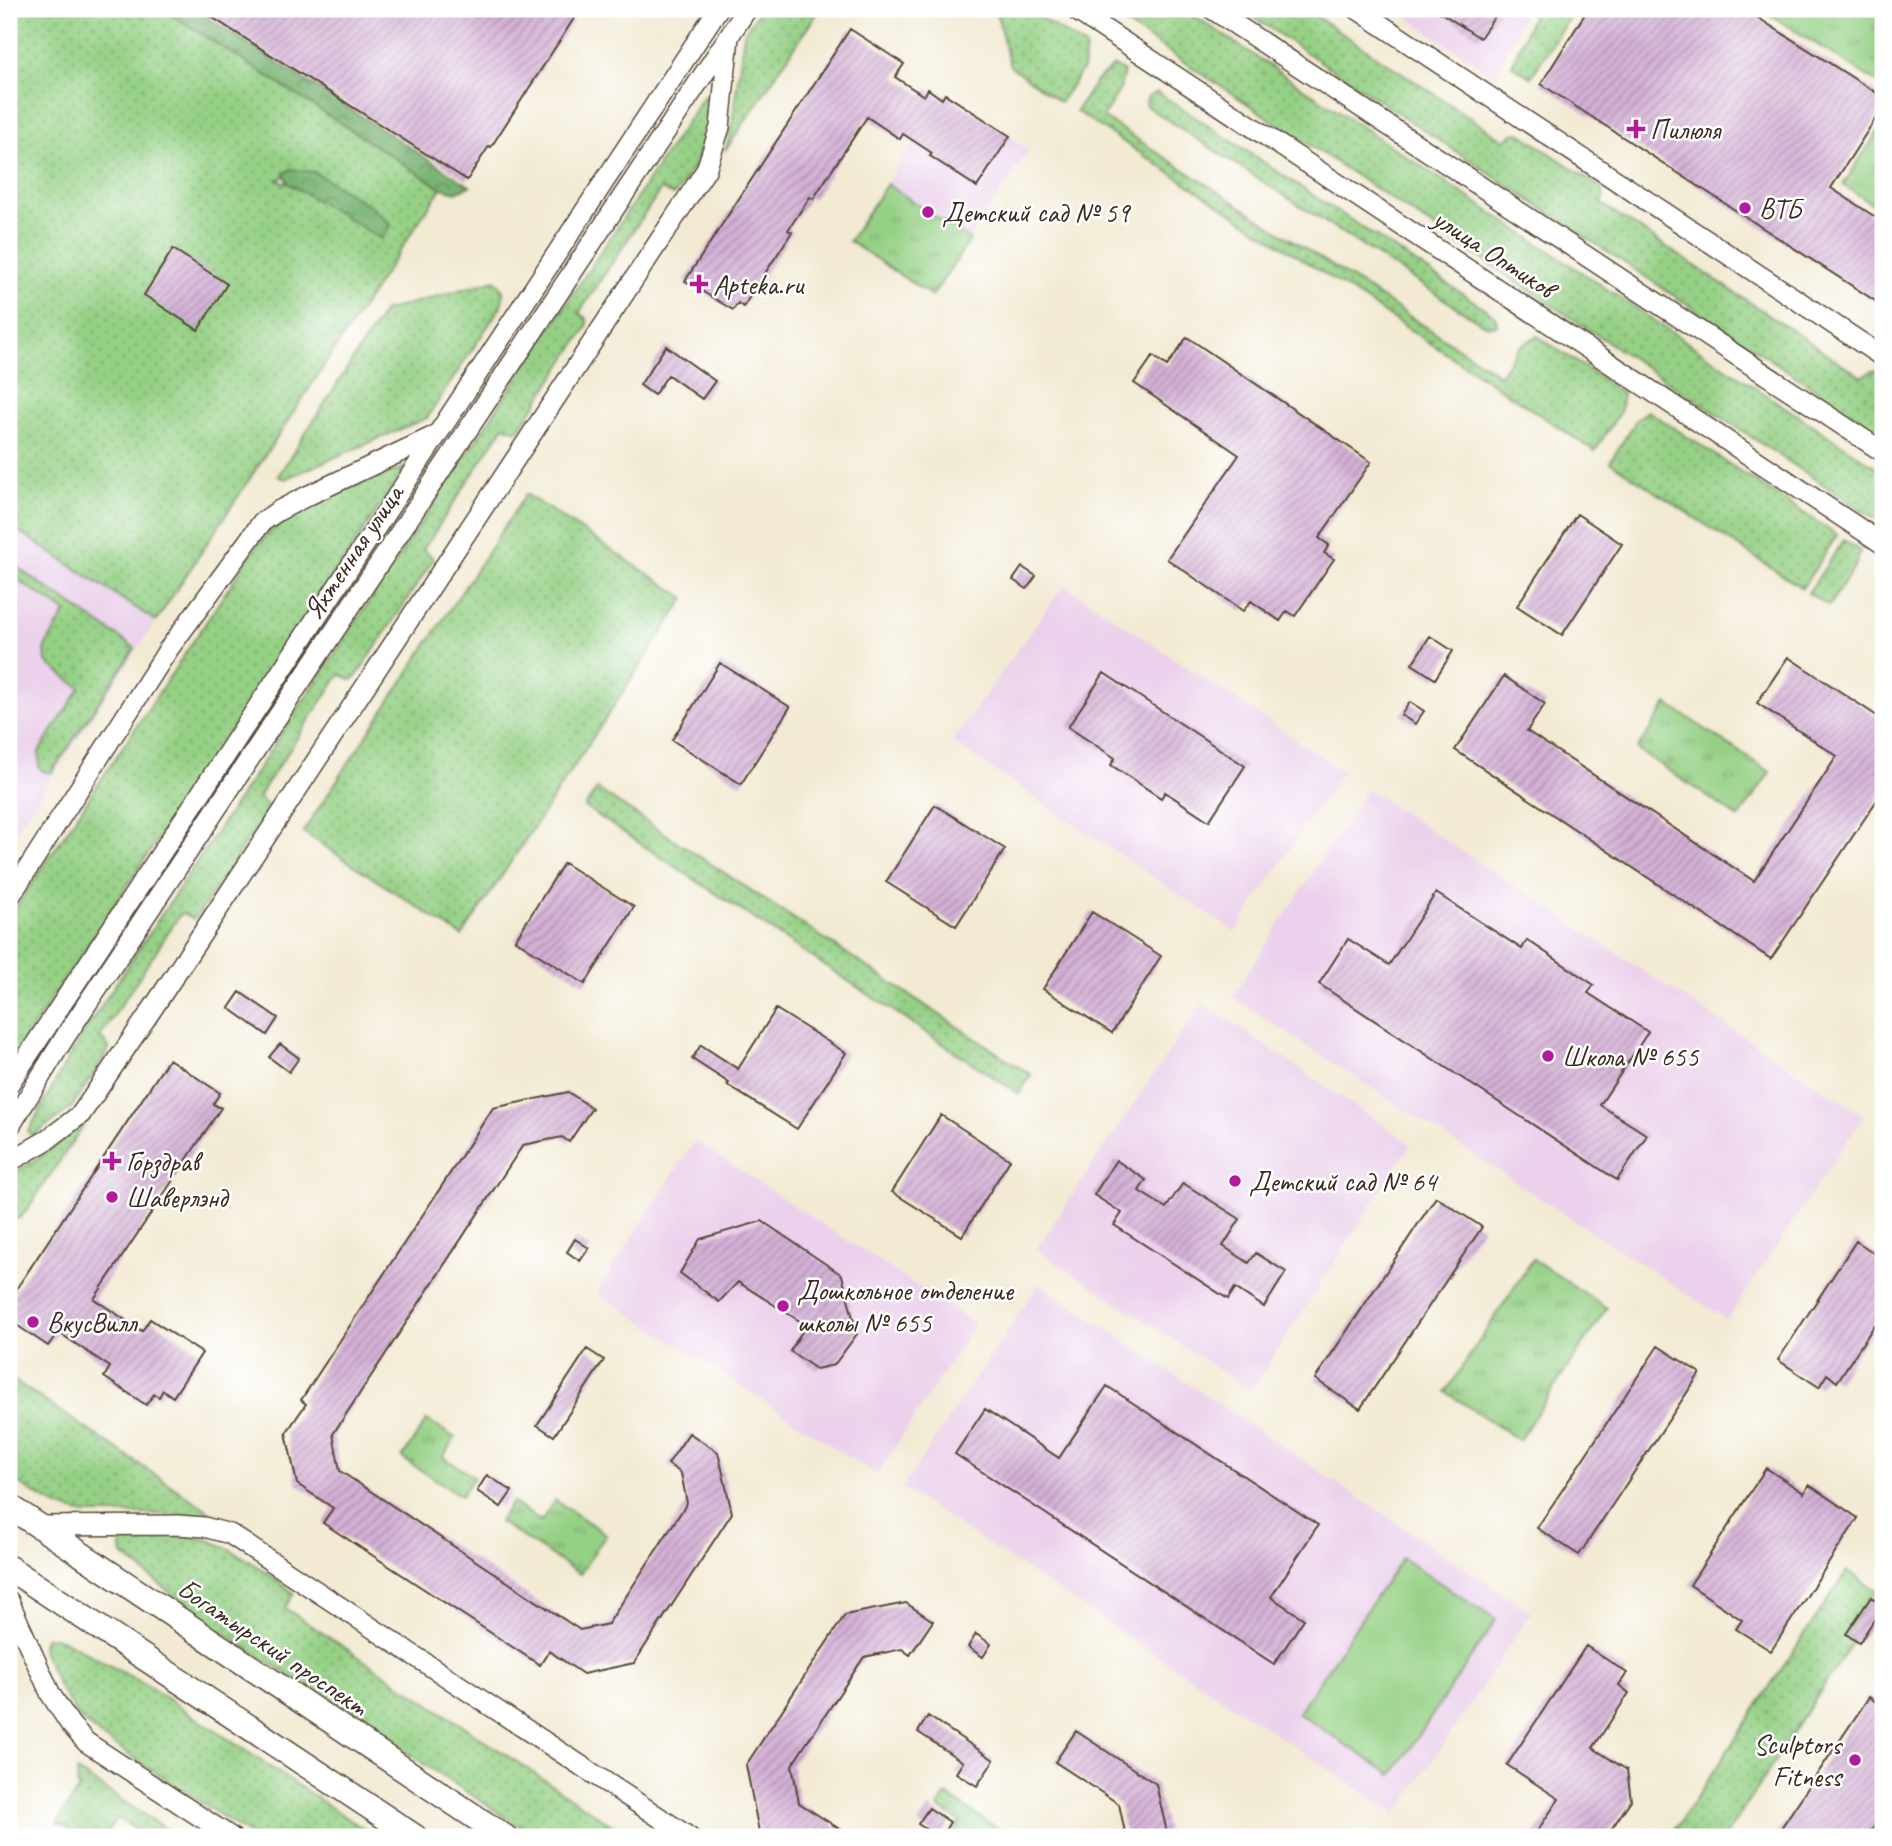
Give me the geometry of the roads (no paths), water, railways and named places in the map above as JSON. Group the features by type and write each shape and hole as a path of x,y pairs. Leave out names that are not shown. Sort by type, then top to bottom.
{"main road":[{"name":"Богатырский проспект","path":"9,1506 505,1837"},
{"path":"9,1568 415,1837"}],"street":[{"name":"Яхтенная улица","path":"9,1084 718,9"},
{"name":"Яхтенная улица","path":"9,1128 73,1025 747,9"},
{"name":"улица Оптиков","path":"1074,9 1883,544"},
{"name":"улица Оптиков","path":"1212,9 1883,452"},
{"path":"1357,9 1883,357"},
{"path":"9,1161 47,1140 81,1114 706,170 719,127 729,37"},
{"path":"9,898 168,650 262,522 305,497 436,435"},
{"path":"39,1526 178,1525 204,1527 230,1534 689,1837"},
{"path":"9,1601 51,1695 86,1742 231,1837"}],"place":[{"name":"Пилюля","path":"1636,129"},
{"name":"ВТБ","path":"1745,208"},
{"name":"Детский сад № 59","path":"928,212"},
{"name":"Apteka.ru","path":"699,284"},
{"name":"Школа № 655","path":"1548,1056"},
{"name":"Горздрав","path":"112,1161"},
{"name":"Детский сад № 64","path":"1235,1181"},
{"name":"Шаверлэнд","path":"112,1197"},
{"name":"Дошкольное отделение школы № 655","path":"783,1306"},
{"name":"ВкусВилл","path":"33,1322"},
{"name":"Sculptors Fitness","path":"1855,1760"}]}
